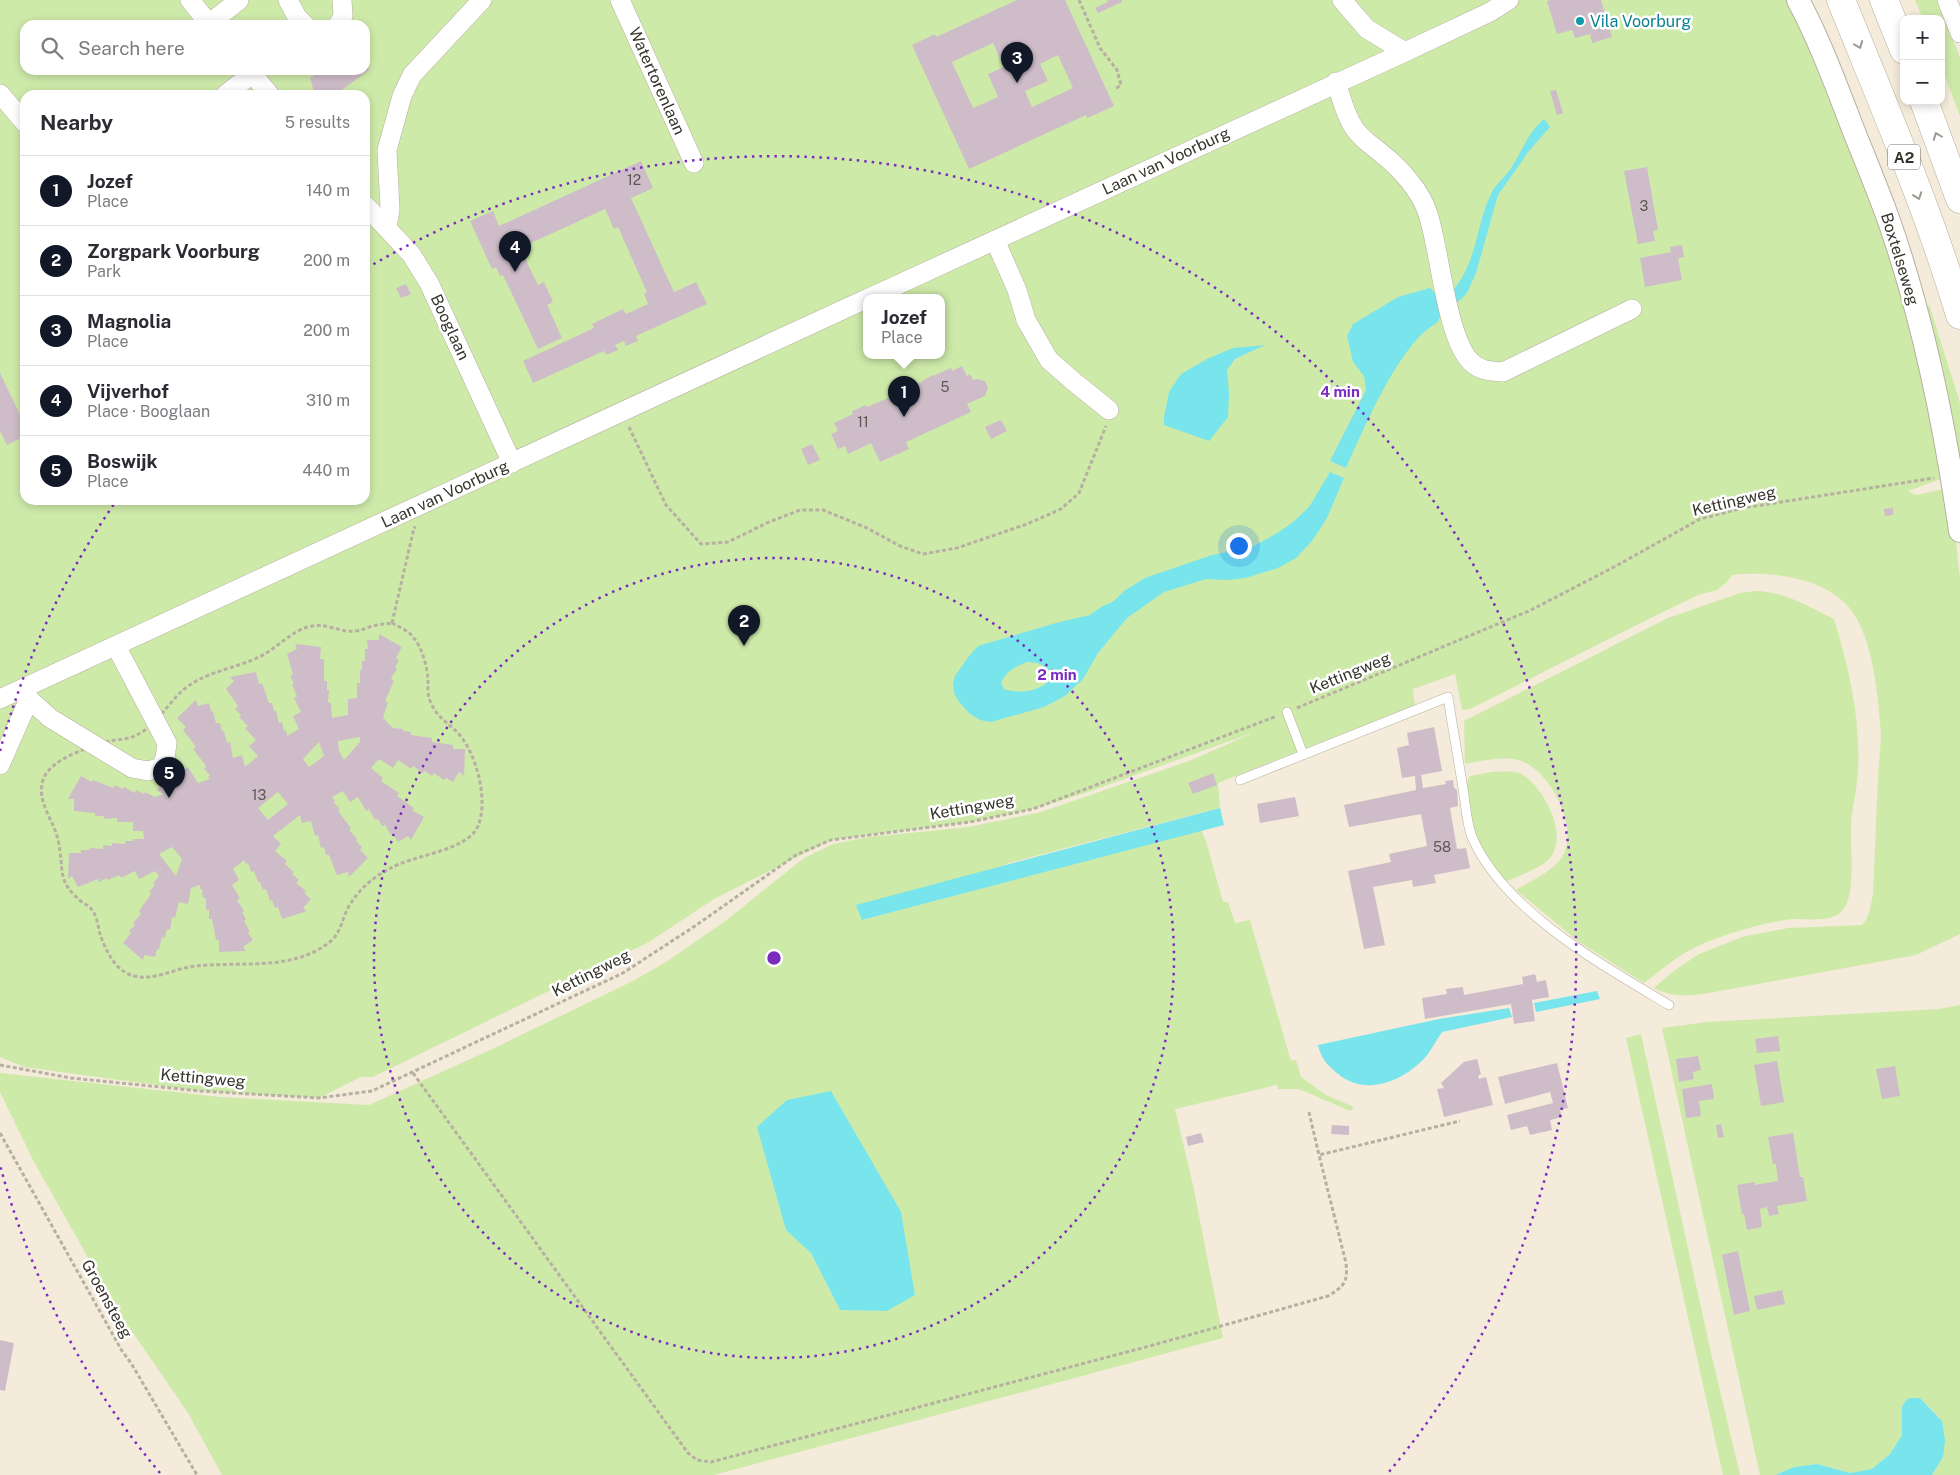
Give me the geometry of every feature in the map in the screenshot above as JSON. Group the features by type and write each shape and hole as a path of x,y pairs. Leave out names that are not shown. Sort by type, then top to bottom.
{"highway":[{"name":"A2","path":"1841,0 1907,166 1952,287 1960,315"},
{"path":"1884,0 1900,40"},
{"name":"A2","path":"1925,105 1960,198"}],"street":[{"path":"190,0 206,20"},
{"path":"214,20 239,0"},
{"path":"288,0 301,20"},
{"path":"340,20 342,0"},
{"path":"387,228 390,209 387,150 402,96 412,75 482,0"},
{"name":"Watertorenlaan","path":"620,0 694,163"},
{"path":"1342,0 1367,29 1405,52"},
{"name":"Laan van Voorburg","path":"879,294 1336,82 1405,52 1490,12 1509,0"},
{"name":"Boxtelseweg","path":"1798,0 1810,21 1832,73 1889,221 1917,315 1943,428 1960,531"},
{"path":"1947,0 1960,33"},
{"path":"231,90 248,75"},
{"path":"253,75 266,90"},
{"path":"1336,82 1354,129 1402,174 1427,210 1433,229 1445,292 1460,347 1472,363 1485,371 1503,372 1632,309"},
{"path":"0,94 20,117"},
{"name":"Booglaan","path":"370,210 411,254 430,283 512,463"},
{"path":"995,240 1017,290 1026,320 1050,360 1072,381 1109,410"},
{"name":"Laan van Voorburg","path":"0,699 26,694 116,646 512,463 624,424 863,302"},
{"path":"0,766 26,694 50,718 132,768 148,771 161,766 165,758 167,743 116,646"}],"lane":[{"path":"1240,780 1448,698 1471,835 1487,865 1509,890 1539,918 1569,942 1609,969 1669,1005"},
{"path":"1287,712 1303,754"}],"path":[{"path":"1079,0 1100,48 1117,70 1121,85 1114,89"},
{"path":"624,424 666,506 701,544 728,542 769,522 800,510 823,510 867,528 900,546 923,554 957,548 1026,524 1061,509 1079,493 1104,434 1109,410"},
{"name":"Kettingweg","path":"0,1064 71,1078 200,1091 319,1098 372,1091 623,974 796,856 831,840 970,822 1033,809 1287,712 1531,610 1616,566 1700,519 1743,508 1952,475"},
{"path":"392,623 414,528 423,524"},
{"path":"392,623 413,636 427,672 428,694 432,706 439,718 458,732 467,746 480,781 483,803 478,828 458,845 391,867 361,888 348,908 338,934 328,944 308,953 289,960 271,963 193,966 146,979 128,974 112,961 93,910 65,886 58,838 46,813 42,795 43,780 50,768 65,757 107,742 128,738 148,728 155,721 182,691 199,679 259,658 286,638 310,626 325,626 346,631 358,631 371,626 392,623"},
{"path":"413,1073 688,1453 697,1460 710,1462 1157,1344 1328,1296 1341,1288 1347,1277 1346,1263 1309,1112"},
{"path":"1319,1155 1460,1121"},
{"name":"Groensteeg","path":"0,1133 122,1351 197,1475"}],"green space":[{"path":"0,0 1791,0 1889,221 1952,475 1908,491 1916,495 1950,488 1960,578 1960,934 1916,955 1709,993 1681,995 1654,988 1671,973 1699,954 1742,937 1788,928 1862,925 1870,910 1873,893 1881,736 1874,674 1866,641 1853,612 1832,593 1819,586 1790,577 1760,574 1732,575 1717,590 1698,595 1470,709 1462,710 1455,674 1413,689 1415,705 1218,783 1220,808 1012,862 862,920 1201,830 1206,841 1223,902 1228,902 1235,923 1250,920 1291,1061 1296,1060 1301,1077 1326,1095 1354,1107 1350,1111 1299,1089 1278,1089 1277,1085 1175,1109 1193,1185 1223,1338 714,1475 222,1475 188,1413 118,1311 33,1160 0,1092 0,1073 221,1097 369,1105 488,1051 633,981 666,962 724,922 804,858 833,844 868,837 969,827 1041,812 1189,761 1255,732 1091,791 1033,809 970,822 831,840 714,899 649,942 373,1077 361,1077 319,1098 200,1091 24,1067 0,1057","holes":["811,1253 887,1311 840,1310"]},
{"path":"1915,0 1938,0 1944,15 1921,15"},
{"path":"1945,18 1960,58 1960,116 1945,77"},
{"path":"1929,304 1960,403 1960,461 1927,309"},
{"path":"1756,591 1786,597 1834,619 1853,694 1858,733 1858,772 1851,822 1852,876 1848,900 1844,909 1837,915 1825,919 1784,920 1738,931 1705,943 1668,964 1644,983 1579,942 1516,890 1547,872 1562,857 1567,845 1565,816 1551,786 1530,765 1518,760 1505,759 1492,759 1465,764 1464,721 1668,618 1740,593"},
{"path":"1492,772 1516,772 1531,781 1539,790 1552,813 1557,838 1555,849 1549,859 1525,873 1498,884 1482,866 1476,853 1467,801 1470,776"},
{"path":"1960,1005 1960,1475 1932,1475 1943,1457 1938,1416 1920,1398 1908,1398 1902,1406 1902,1435 1890,1454 1872,1469 1850,1473 1817,1464 1794,1467 1775,1475 1760,1475 1662,1028 1707,1022 1939,1009"},
{"path":"1641,1034 1709,1344 1740,1475 1723,1475 1626,1038"}],"water":[{"path":"1544,119 1550,127 1529,151 1498,195 1476,273 1467,293 1454,306 1442,311 1438,322 1410,348 1384,388 1346,468 1330,461 1366,390 1364,376 1353,362 1347,336 1353,324 1398,297 1430,288 1439,297 1453,290 1467,267 1487,202 1493,190 1510,170 1529,137"},
{"path":"1265,345 1235,359 1227,370 1229,393 1228,417 1209,441 1164,425 1169,392 1181,374 1207,359 1233,348"},
{"path":"1330,472 1344,478 1327,518 1312,541 1296,558 1278,568 1245,578 1227,580 1206,579 1164,592 1127,618 1098,653 1083,679 1065,696 1044,707 991,722 980,720 970,714 954,693 953,684 955,676 978,646 1090,615 1114,601 1124,591 1145,578 1212,555 1252,547 1279,532 1309,507","holes":["1027,662 1042,665 1048,670 1052,677 1048,682 1037,689 1024,691 1004,689 1001,683 1008,672"]},
{"path":"1220,808 1224,825 862,920 856,905"},
{"path":"1597,991 1600,999 1536,1012 1534,1003"},
{"path":"1509,1008 1512,1017 1442,1032 1419,1064 1408,1072 1385,1083 1372,1085 1348,1080 1327,1064 1318,1045 1439,1019"},
{"path":"831,1091 901,1212 915,1295 887,1311 840,1310 811,1253 786,1230 757,1127 787,1100"},
{"path":"1908,1398 1920,1398 1942,1421 1945,1440 1943,1457 1932,1475 1775,1475 1794,1467 1817,1464 1850,1473 1872,1469 1890,1454 1902,1435 1902,1406"}],"building":[{"path":"1017,0 1065,0 1114,106 1087,118 1086,115 969,169 912,45 935,34 936,37","holes":["993,43 1004,67 988,74 998,97 973,108 952,62","1058,55 1073,88 1032,107 1025,91 1048,81 1040,64"]},
{"path":"1107,0 1122,0 1122,2 1098,13 1095,8 1108,2"},
{"name":"Vila Voorburg","path":"1601,0 1612,37 1592,43 1590,34 1575,38 1572,30 1557,34 1547,1"},
{"path":"315,75 362,75 342,90 314,90 310,78"},
{"path":"1556,90 1563,113 1557,115 1550,91"},
{"path":"641,161 653,188 631,198 674,292 696,282 707,304 636,336 638,341 626,346 624,341 615,345 618,350 606,355 604,351 533,383 523,361 594,328 592,324 623,309 626,314 648,304 644,294 647,292 618,227 614,229 605,209 520,248 538,285 544,282 553,302 547,305 562,338 538,349 503,275 500,276 496,267 492,269 470,221 493,211 499,226"},
{"path":"1647,167 1658,230 1653,231 1655,241 1638,244 1624,171"},
{"path":"1682,245 1684,257 1678,258 1682,280 1645,287 1640,258 1671,252 1670,247"},
{"path":"406,284 411,294 401,298 396,288"},
{"path":"962,366 967,376 970,374 973,380 985,381 988,388 985,396 967,404 971,412 906,442 909,449 880,462 871,443 848,454 845,446 838,449 831,434 838,431 834,423 853,414 852,411 866,405 867,407 905,391 933,375 951,368 952,371"},
{"path":"0,373 20,415 20,438 7,445 0,431"},
{"path":"1001,420 1007,431 991,439 985,427"},
{"path":"812,444 820,460 808,465 801,449"},
{"path":"1893,508 1893,515 1885,516 1884,509"},
{"path":"379,634 402,647 396,658 399,660 391,679 394,681 385,701 388,702 383,718 393,728 411,732 411,735 432,738 432,742 453,745 453,749 465,749 464,776 459,772 453,782 446,778 444,780 434,773 432,776 425,771 423,773 413,766 411,769 398,760 393,768 379,759 371,768 383,778 381,781 399,793 397,796 414,808 413,811 424,817 411,840 408,836 398,842 385,825 382,826 378,819 375,820 369,809 366,811 358,797 350,802 343,791 332,797 335,801 334,803 340,809 338,811 351,828 349,830 357,839 356,841 362,847 360,850 368,858 349,877 348,872 337,875 329,855 326,855 324,847 321,848 318,835 315,836 311,821 302,823 300,815 273,836 281,844 275,851 287,861 285,864 294,872 292,874 299,880 296,883 306,891 304,893 311,899 303,908 307,911 282,919 278,907 275,908 272,900 270,901 266,889 263,890 254,871 251,872 248,863 246,864 244,860 233,869 239,880 232,885 240,898 237,900 244,911 242,912 246,919 244,921 250,932 248,933 253,940 243,947 246,951 219,952 219,940 216,940 212,919 209,919 209,910 206,910 206,898 203,898 200,885 191,888 188,904 179,902 175,918 172,917 170,930 167,929 165,938 162,937 155,957 144,955 143,960 123,943 131,933 129,931 141,914 139,911 151,894 149,892 159,876 155,871 139,879 135,871 121,878 119,875 99,882 98,879 78,887 72,876 68,879 69,853 81,853 81,850 90,850 90,848 103,849 103,845 112,846 112,843 125,844 125,841 144,839 143,831 133,831 133,822 117,822 117,818 104,819 104,816 95,816 95,813 74,811 74,799 68,799 81,776 92,782 93,780 113,788 115,785 135,793 136,790 144,794 145,792 155,797 163,794 156,790 177,775 174,771 178,768 181,772 188,767 198,783 210,779 208,777 210,775 204,769 206,766 193,749 196,747 183,730 186,727 177,718 196,700 198,706 209,703 216,723 220,723 227,743 230,742 233,758 242,755 245,767 258,756 249,746 256,740 245,728 248,726 239,717 241,715 235,709 238,706 226,689 234,681 230,677 256,672 259,684 262,683 269,703 272,703 279,723 282,722 287,736 299,729 293,716 301,712 294,698 297,696 292,685 294,684 290,676 293,674 287,654 297,649 295,644 321,647 320,659 324,659 324,681 327,681 327,690 329,690 328,702 331,703 332,718 348,715 348,699 357,698 357,683 360,683 360,670 362,670 362,661 365,661 365,649 368,649 367,640 379,640","holes":["360,737 360,742 344,760 339,751 338,741","319,742 324,756 309,767 303,759","278,792 288,804 268,820 258,808","172,847 182,859 176,876 159,854"]},
{"path":"1434,727 1442,771 1421,775 1423,788 1446,784 1445,781 1453,780 1454,788 1457,790 1458,806 1450,808 1457,849 1466,848 1470,868 1434,875 1436,883 1413,887 1412,880 1373,887 1385,945 1364,949 1348,871 1391,862 1389,854 1427,846 1421,814 1349,827 1344,805 1416,790 1415,776 1402,778 1397,748 1409,745 1407,733"},
{"path":"1213,773 1217,785 1193,794 1188,783"},
{"path":"1295,797 1299,816 1260,823 1257,804"},
{"path":"1535,974 1537,982 1546,980 1549,997 1532,1000 1535,1021 1514,1024 1511,1004 1425,1019 1422,998 1447,994 1446,989 1463,987 1464,995 1523,984 1522,977"},
{"path":"1778,1036 1780,1051 1757,1053 1755,1039"},
{"path":"1698,1056 1701,1070 1693,1072 1694,1079 1679,1082 1676,1059"},
{"path":"1477,1059 1481,1074 1478,1076 1479,1079 1486,1077 1493,1105 1444,1117 1437,1089 1444,1088 1441,1083 1464,1062"},
{"path":"1777,1061 1784,1102 1761,1106 1754,1065"},
{"path":"1557,1063 1568,1108 1560,1110 1562,1117 1550,1120 1552,1130 1530,1135 1527,1126 1511,1130 1507,1115 1553,1103 1550,1092 1505,1104 1498,1077"},
{"path":"1895,1066 1900,1096 1882,1099 1876,1069"},
{"path":"1712,1084 1714,1099 1699,1101 1701,1116 1686,1118 1682,1089"},
{"path":"1721,1124 1724,1137 1718,1138 1716,1125"},
{"path":"1332,1125 1349,1126 1349,1135 1331,1134"},
{"path":"1201,1133 1204,1142 1188,1146 1186,1137"},
{"path":"1793,1133 1800,1177 1803,1177 1807,1201 1777,1206 1779,1214 1769,1216 1767,1207 1760,1209 1762,1227 1747,1230 1737,1185 1755,1182 1755,1185 1778,1181 1776,1164 1773,1164 1768,1137"},
{"path":"1738,1251 1750,1311 1734,1315 1722,1255"},
{"path":"1782,1290 1785,1304 1757,1310 1754,1296"},
{"path":"0,1340 14,1343 5,1391 0,1390"}],"place":[{"name":"Vila Voorburg","path":"1580,21"},
{"name":"Magnolia","path":"1017,83"},
{"name":"Vijverhof","path":"515,272"},
{"name":"Jozef","path":"904,417"},
{"name":"Zorgpark Voorburg","path":"744,646"},
{"name":"Boswijk","path":"169,798"}]}
